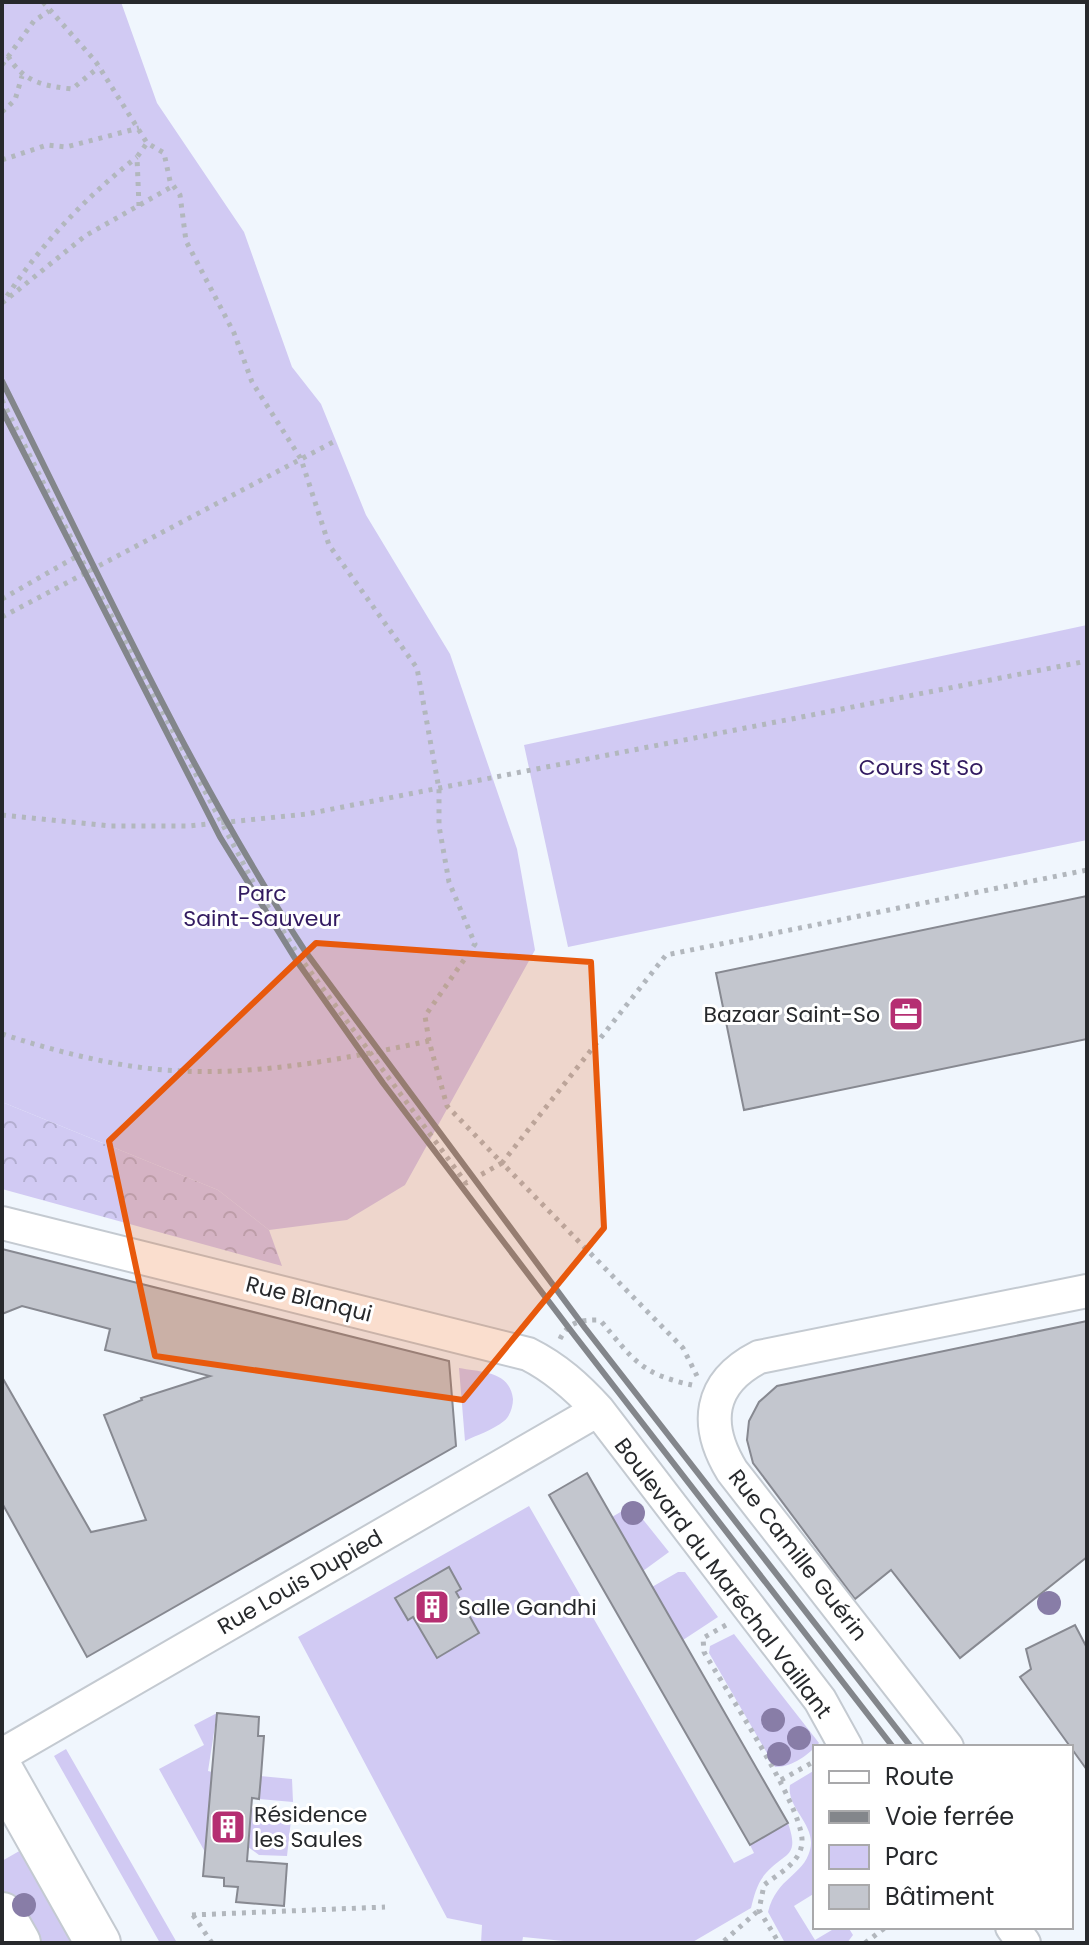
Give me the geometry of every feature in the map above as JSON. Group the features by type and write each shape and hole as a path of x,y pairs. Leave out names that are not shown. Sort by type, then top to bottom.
{"main road":[{"path":"2,1773 98,1943"},
{"path":"2,1915 18,1943"}],"street":[{"name":"Rue Blanqui","path":"2,1223 528,1354 570,1381 598,1410"},
{"name":"Rue Camille Guérin","path":"945,1745 732,1471 717,1439 717,1402 734,1372 759,1357 1087,1291"},
{"name":"Boulevard du Maréchal Vaillant","path":"598,1410 820,1700 845,1745"},
{"name":"Rue Louis Dupied","path":"2,1755 598,1410"}],"path":[{"path":"43,2 99,67 147,143 164,153 173,186 180,195 186,241 234,333 252,382 301,459 329,545 417,668 439,789 439,826 449,882 475,944 425,1016 447,1106 683,1348 703,1387 659,1378 640,1366 600,1320 579,1320 569,1325 546,1363"},
{"path":"2,65 34,21 49,11"},
{"path":"8,56 22,76 48,87 72,89 99,67"},
{"path":"2,112 15,100 22,76"},
{"path":"2,160 47,145 66,147 139,128"},
{"path":"3,301 40,247 88,196 137,157 147,143"},
{"path":"137,157 139,206"},
{"path":"3,301 85,236 173,186"},
{"path":"2,400 220,824 299,956 466,1183 502,1163 666,955 1087,870"},
{"path":"2,617 337,440"},
{"path":"2,599 79,555"},
{"path":"2,815 111,826 220,824 307,814 1087,661"},
{"path":"2,1034 52,1050 180,1071 280,1067 429,1041"},
{"path":"724,1941 759,1910 764,1885 796,1861 802,1840 781,1780 704,1652 703,1638 752,1611"},
{"path":"781,1780 813,1762"},
{"path":"212,1943 192,1915 385,1907"},
{"path":"759,1910 779,1943"},
{"path":"865,1943 883,1929"}],"highlighted area":[{"path":"316,943 591,962 604,1228 463,1400 155,1356 109,1141"}],"green space":[{"name":"Parc Saint-Sauveur","path":"2,2 121,2 157,103 244,232 292,367 321,404 366,515 450,654 517,849 535,950 405,1185 347,1220 269,1230 218,1190 2,1102"},
{"name":"Cours St So","path":"1087,625 1087,840 568,947 524,745"},
{"path":"2,1102 218,1190 269,1230 282,1266 2,1189"},
{"path":"459,1368 500,1378 511,1390 513,1399 511,1411 504,1421 465,1441"},
{"path":"529,1506 734,1863 754,1853 750,1845 788,1823 791,1849 763,1877 751,1908 691,1943 584,1943 523,1937 522,1943 481,1943 482,1925 447,1918 298,1637"},
{"path":"633,1507 669,1552 643,1571 612,1517"},
{"path":"678,1572 685,1572 718,1617 683,1640 652,1587"},
{"path":"734,1634 819,1743 795,1762 775,1767 709,1653 710,1646"},
{"path":"217,1713 208,1771 212,1772 205,1852 159,1769 204,1745 194,1725"},
{"path":"66,1749 176,1941 160,1943 54,1756"},
{"path":"813,1771 813,1894 794,1906 815,1940 834,1929 849,1929 853,1935 847,1943 785,1943 768,1912 777,1891 802,1866 810,1850 809,1833 792,1801 790,1785"},
{"path":"260,1776 292,1779 293,1802 259,1799"},
{"path":"251,1808 292,1811 287,1856 259,1855 248,1847"},
{"path":"28,1846 83,1943 33,1943 2,1888 2,1861"}],"building":[{"name":"Bazaar Saint-So","path":"1087,896 1087,1039 744,1110 716,973"},
{"path":"2,1249 449,1361 456,1446 87,1657 2,1503 2,1377 91,1532 146,1520 104,1415 141,1398 210,1376 105,1350 110,1329 22,1306 2,1314"},
{"path":"1087,1321 1087,1557 960,1658 891,1570 855,1599 753,1463 747,1440 749,1421 759,1402 777,1386"},
{"path":"587,1473 788,1823 750,1845 549,1495"},
{"name":"Salle Gandhi","path":"449,1567 461,1589 456,1592 479,1633 437,1658 413,1617 408,1620 395,1598"},
{"path":"1075,1625 1087,1648 1087,1770 1073,1751 1073,1745 1069,1745 1020,1677 1031,1669 1026,1649"},
{"name":"Résidence les Saules","path":"217,1713 259,1717 258,1736 264,1736 261,1776 259,1799 252,1798 247,1861 287,1864 284,1906 236,1902 238,1887 224,1886 224,1878 203,1876"}],"railway":[{"path":"2,381 183,742 262,883 305,951 585,1328 909,1745"},
{"path":"2,410 220,837 296,960 383,1083 891,1745"}],"place":[{"name":"Bazaar Saint-So","path":"906,1014"},
{"name":"Salle Gandhi","path":"432,1607"},
{"name":"Résidence les Saules","path":"228,1827"}]}
